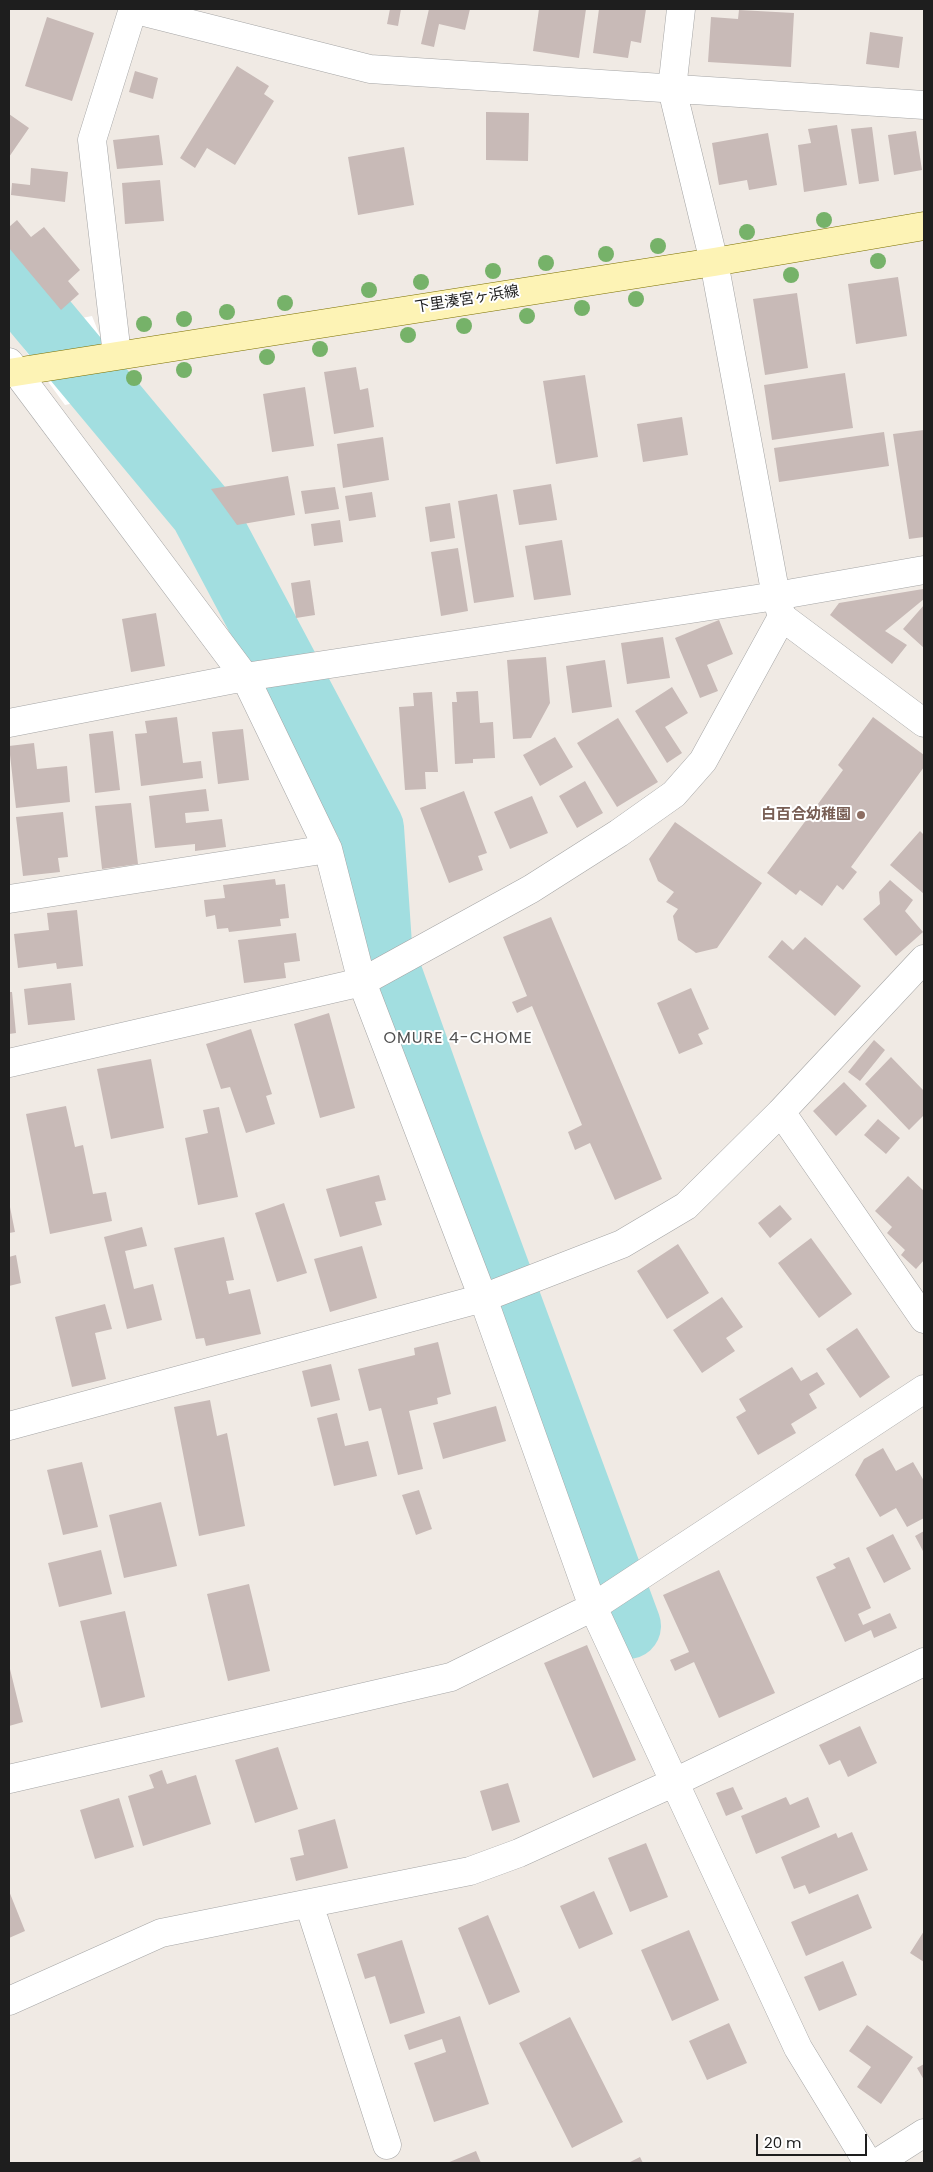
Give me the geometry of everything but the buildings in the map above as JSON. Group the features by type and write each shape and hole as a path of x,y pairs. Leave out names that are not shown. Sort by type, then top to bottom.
{"main road":[{"name":"下里湊宮ヶ浜線","path":"11,369 109,356 714,262 924,226"}],"street":[{"path":"109,356 92,140 132,9 370,69 924,105"},
{"path":"9,1063 380,972 532,889 619,833 674,794 703,761 779,606 714,262 672,89 681,9"},
{"path":"11,369 245,677 328,850 380,972 675,1782 798,2048 868,2163"},
{"path":"9,723 245,677 323,665 779,606 924,570"},
{"path":"779,606 924,723"},
{"path":"9,899 328,850"},
{"path":"9,1426 497,1293 622,1244 686,1206 781,1112 924,959"},
{"path":"781,1112 924,1319"},
{"path":"9,1779 451,1677 607,1598 924,1389"},
{"path":"9,2001 161,1933 470,1872 519,1853 675,1782 924,1662"},
{"path":"308,1904 387,2145"},
{"path":"877,2163 924,2133"}],"pier":[{"path":"92,316 123,393 65,405 12,332"}],"waterway":[{"path":"9,279 203,512 371,828 379,945 450,1144 628,1626"}],"place":[{"name":"白百合幼稚園","path":"861,815"}],"district":[{"name":"OMURE 4-CHOME","path":"458,1039"}]}
